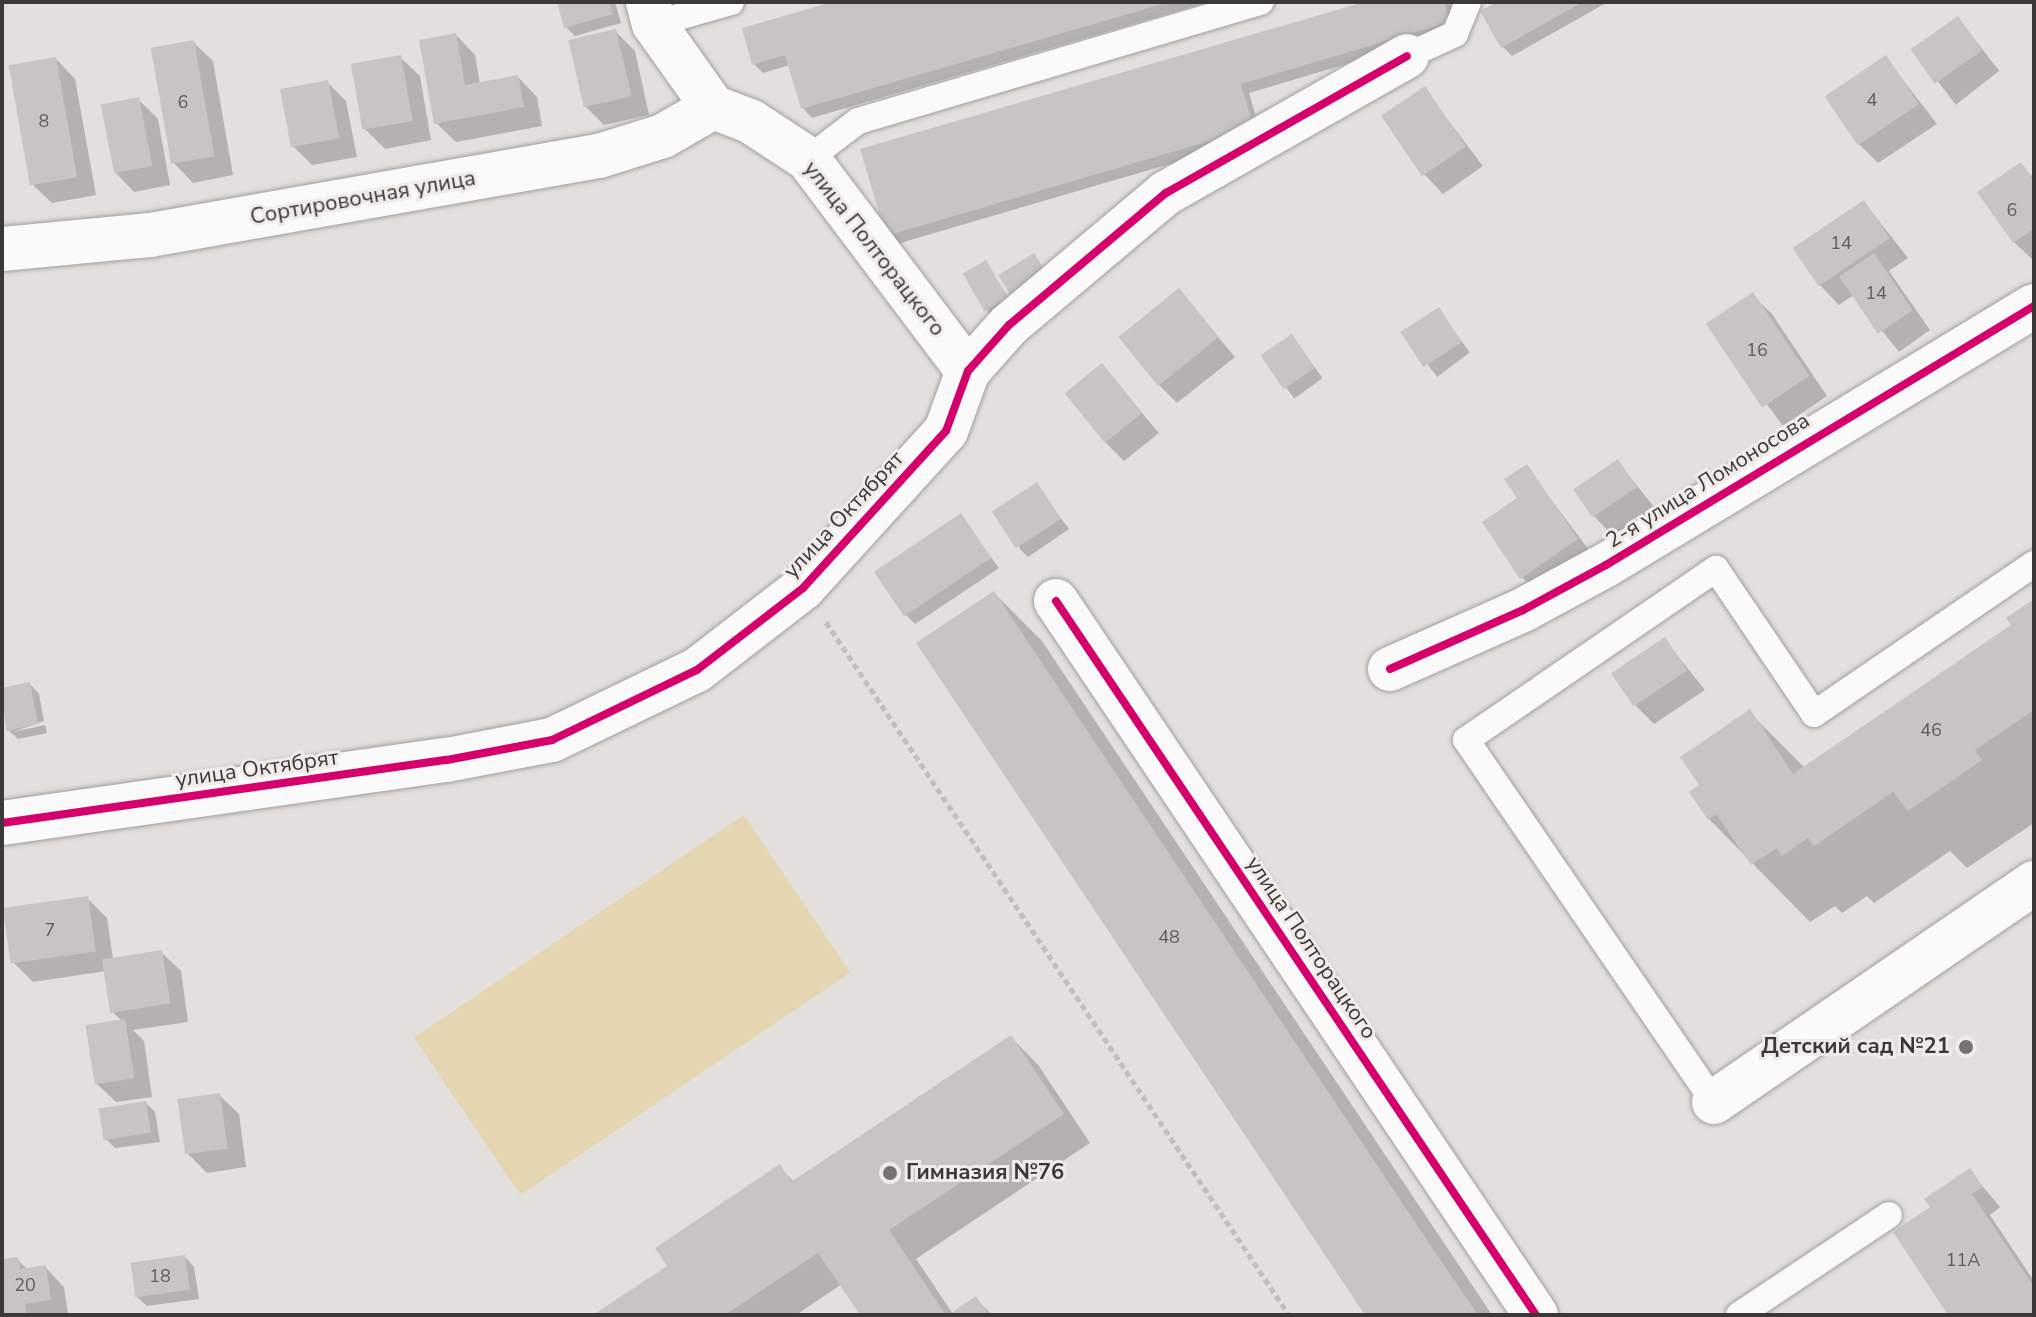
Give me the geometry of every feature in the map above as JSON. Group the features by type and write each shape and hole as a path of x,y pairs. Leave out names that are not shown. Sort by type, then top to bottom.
{"street":[{"path":"651,13 713,107"},
{"name":"улица Октябрят","path":"2,823 447,760 552,740 697,670 803,588 946,431 968,371 988,344 1166,193 1407,56"},
{"name":"улица Полторацкого","path":"713,107 750,121 808,159 968,371"},
{"name":"Сортировочная улица","path":"2,249 150,235 599,156 663,136 713,107"},
{"name":"2-я улица Ломоносова","path":"1390,669 1523,610 1606,565 2034,306"},
{"name":"улица Полторацкого","path":"1056,601 1536,1315"},
{"path":"1714,1102 2034,883"}],"lane":[{"path":"651,13 731,2"},
{"path":"808,159 858,121 1261,2"},
{"path":"1407,56 1455,34 1468,2"},
{"path":"1714,1102 1466,740 1716,569 1814,714 2034,564"},
{"path":"1739,1315 1889,1215"}],"path":[{"path":"803,588 1289,1315"}],"shaded area":[{"path":"744,815 850,973 520,1195 414,1038"}],"building":[{"path":"557,2 609,2 613,14 564,28"},
{"path":"832,2 1166,3 801,109 785,55 752,65 742,28"},
{"path":"1364,2 1444,2 1450,22 1241,84 1254,128 886,236 860,149"},
{"path":"1497,2 1583,2 1501,48 1480,11"},
{"path":"1958,16 1982,50 1935,84 1910,49"},
{"path":"616,29 632,96 584,107 568,40"},
{"path":"456,33 465,85 518,75 524,107 434,124 419,40"},
{"path":"194,40 214,156 171,164 151,48"},
{"path":"401,55 413,121 362,130 351,64"},
{"path":"1886,55 1919,104 1858,145 1825,96"},
{"path":"56,57 77,177 30,185 9,65"},
{"path":"328,80 339,138 291,147 280,89"},
{"path":"1425,86 1466,147 1422,176 1381,116"},
{"path":"139,97 152,166 114,173 101,104"},
{"path":"2021,162 2034,181 2034,229 2013,243 1977,192"},
{"path":"1864,200 1890,238 1818,286 1793,248"},
{"path":"1034,253 1046,272 1010,294 998,275"},
{"path":"1874,253 1913,310 1878,334 1839,276"},
{"path":"986,260 1008,298 985,312 963,274"},
{"path":"1179,288 1219,337 1158,386 1118,337"},
{"path":"1753,292 1809,376 1762,408 1706,324"},
{"path":"1439,307 1462,342 1423,367 1400,332"},
{"path":"1292,334 1315,368 1283,389 1260,355"},
{"path":"1102,363 1142,413 1105,443 1065,393"},
{"path":"1618,459 1637,487 1592,517 1573,489"},
{"path":"1527,464 1578,539 1520,579 1482,522 1517,498 1504,479"},
{"path":"1037,482 1061,519 1016,548 992,511"},
{"path":"961,513 991,558 904,616 874,572"},
{"path":"994,591 1478,1315 1365,1315 916,643"},
{"path":"2034,599 2034,710 1975,750 1982,760 1908,811 1893,792 1814,846 1808,838 1782,856 1777,848 1751,865 1716,814 1708,820 1689,792 1699,785 1680,757 1750,709 1793,774 2011,625 2006,618"},
{"path":"1665,637 1687,670 1633,707 1611,673"},
{"path":"30,682 38,724 6,731 2,688"},
{"path":"88,896 96,951 11,963 3,908"},
{"path":"162,950 170,1003 110,1013 102,960"},
{"path":"125,1019 134,1078 95,1085 85,1025"},
{"name":"Гимназия №76","path":"1011,1035 1064,1114 889,1230 946,1315 860,1315 818,1253 725,1315 593,1315 667,1266 655,1248 780,1164 791,1182"},
{"path":"220,1093 228,1148 185,1154 177,1099"},
{"path":"146,1101 151,1133 104,1140 99,1109"},
{"path":"1970,1168 1983,1187 1972,1194 2034,1287 2034,1315 1948,1315 1893,1232 1930,1207 1924,1199"},
{"path":"185,1255 190,1290 135,1297 131,1263"},
{"path":"18,1257 20,1269 46,1265 51,1300 25,1304 27,1315 2,1315 2,1259"},
{"path":"976,1296 989,1315 948,1315"}],"cycle path":[{"path":"2,823 447,760 552,740 697,670 803,588 946,431 968,371 1009,325 1166,193 1407,56"},
{"path":"1390,669 1523,610 1606,565 2034,306"},
{"path":"1056,601 1536,1315"}],"place":[{"name":"Детский сад №21","path":"1966,1047"},
{"name":"Гимназия №76","path":"890,1173"}]}
